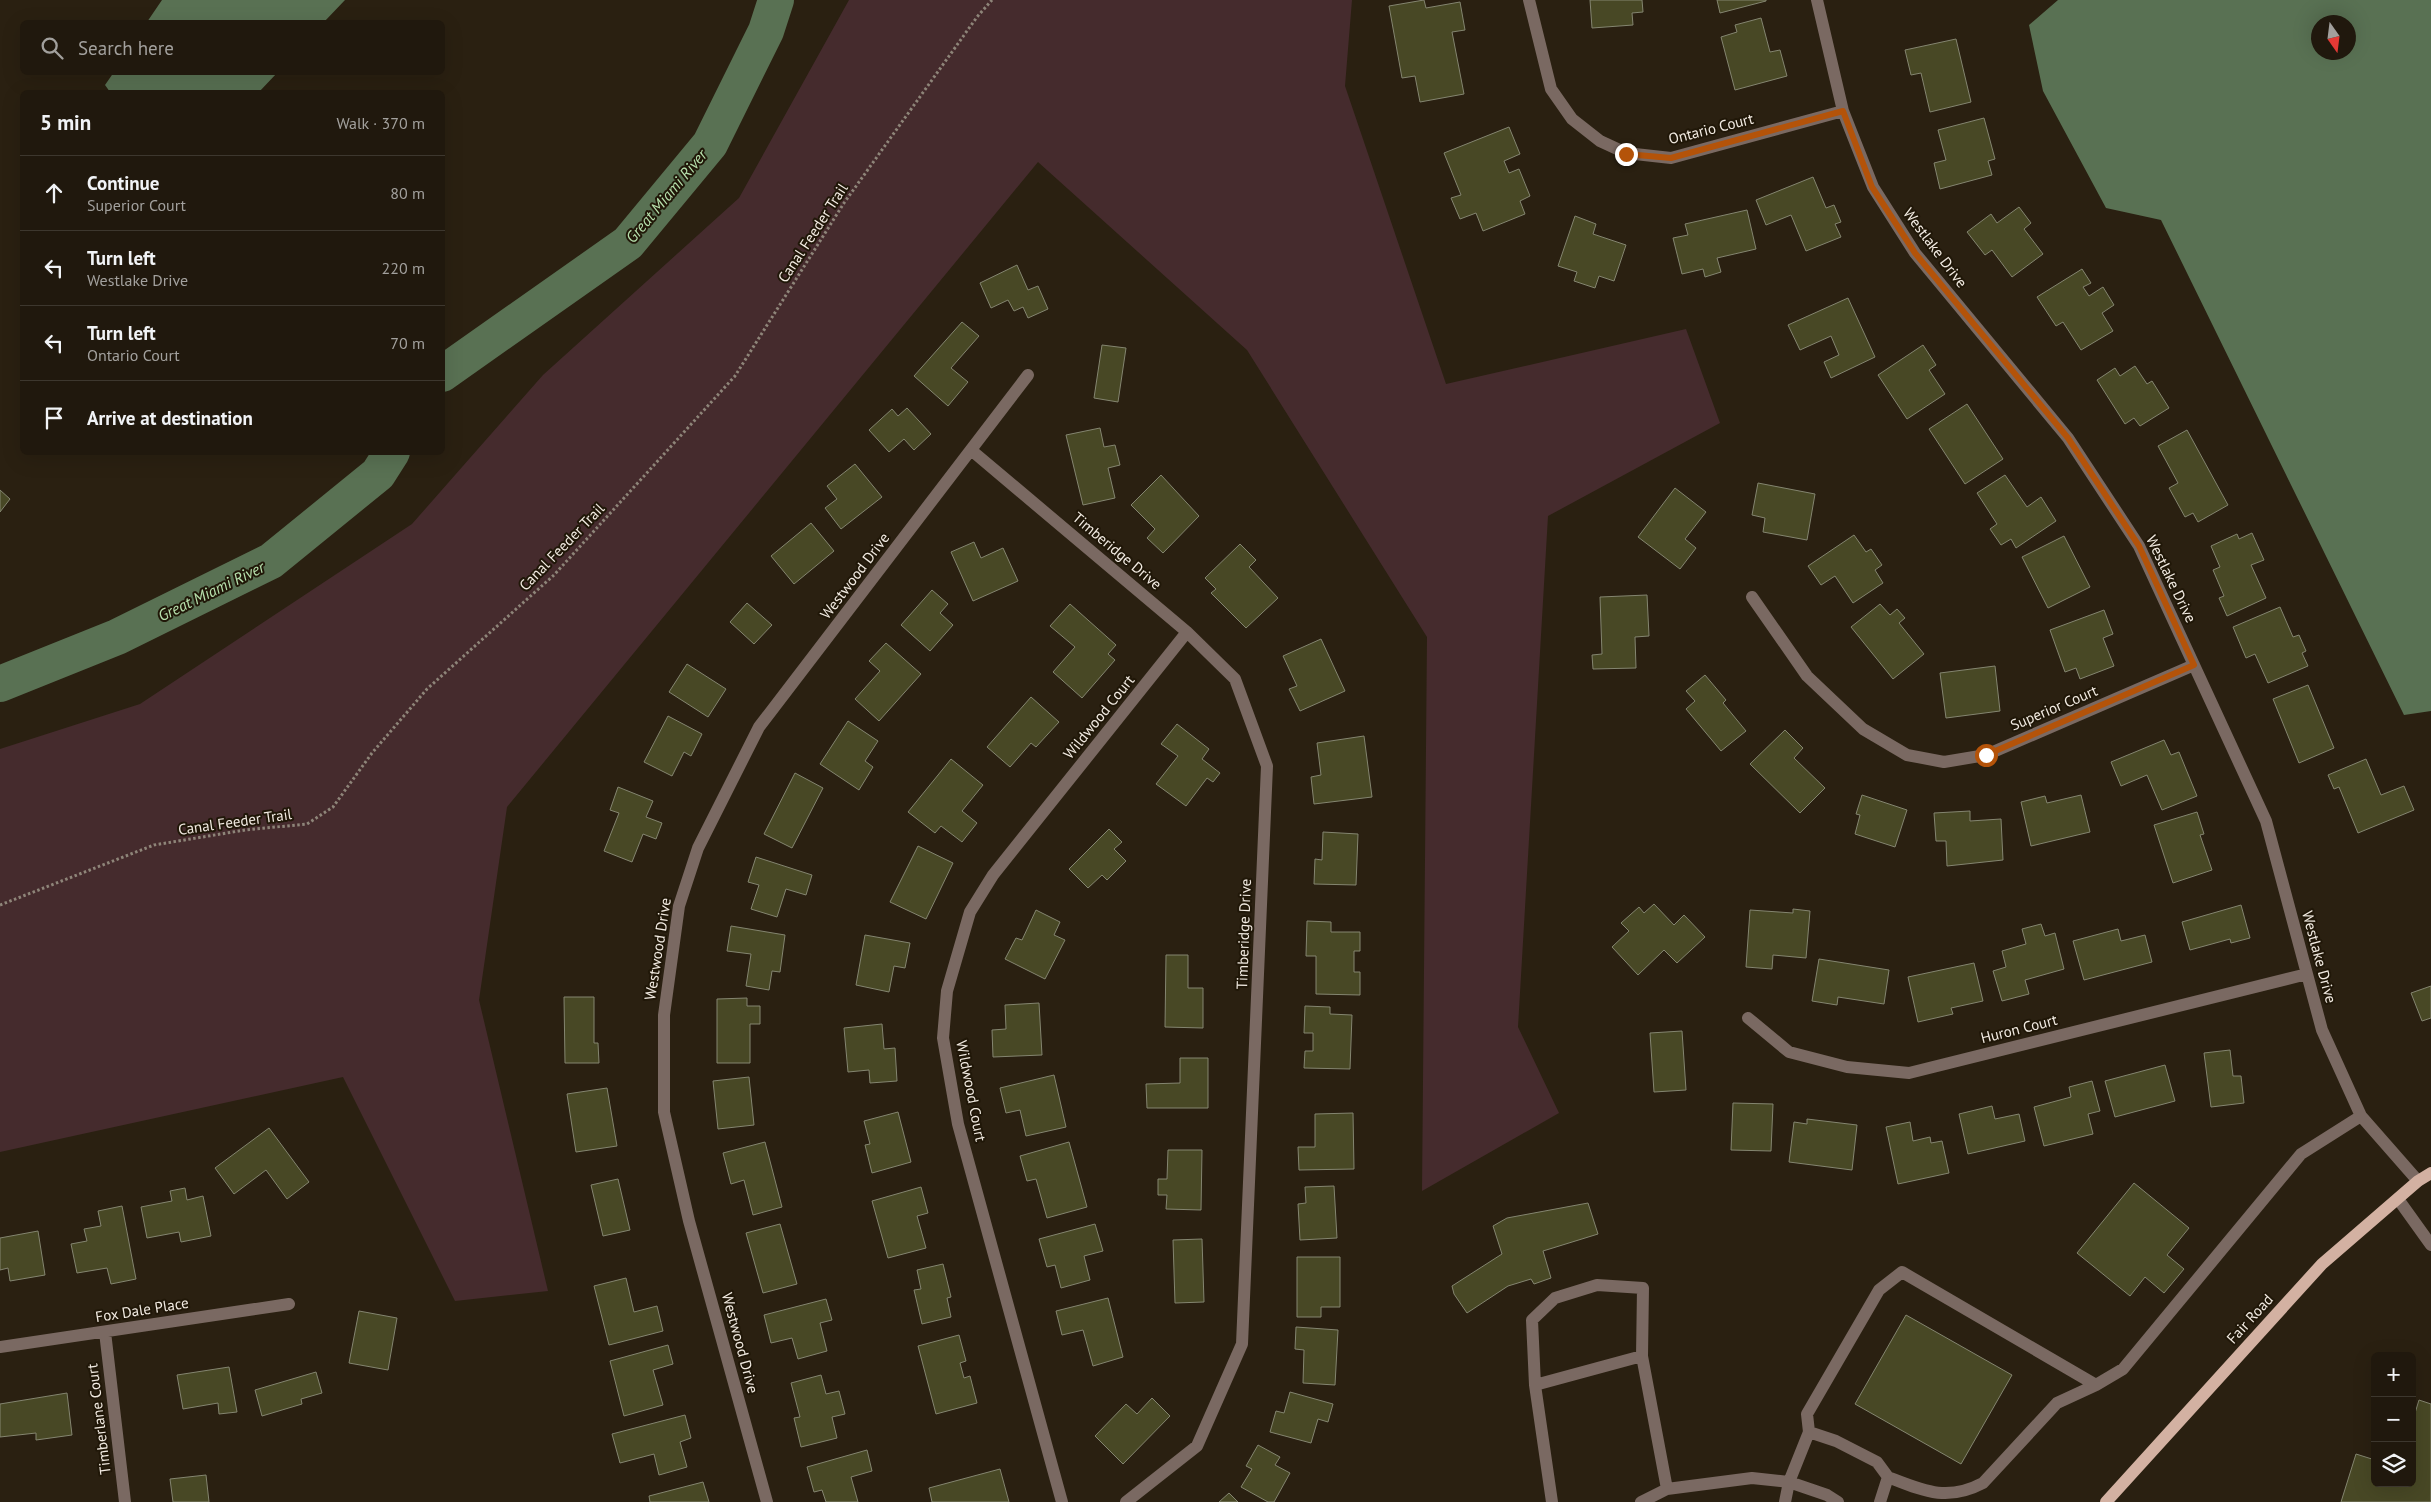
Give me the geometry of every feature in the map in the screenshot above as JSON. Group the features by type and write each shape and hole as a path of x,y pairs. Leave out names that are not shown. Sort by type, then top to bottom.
{"main road":[{"name":"Fair Road","path":"2106,1502 2322,1264 2418,1181 2431,1173"}],"street":[{"name":"Ontario Court","path":"1529,0 1550,89 1572,119 1600,141 1626,154 1671,158 1843,111"},
{"name":"Westlake Drive","path":"1817,0 1843,111 1872,187 1915,253 2068,438 2139,546 2266,821 2322,1030 2361,1116 2418,1181"},
{"name":"Westwood Drive","path":"767,1502 689,1221 664,1112 664,1015 679,906 698,848 759,727 1028,375"},
{"name":"Timberidge Drive","path":"971,450 1188,632 1236,679 1267,766 1242,1344 1197,1446 1126,1502"},
{"name":"Superior Court","path":"1752,597 1807,676 1863,729 1907,755 1944,762 1986,755 2194,665"},
{"name":"Wildwood Court","path":"1062,1502 958,1124 943,1038 947,991 970,912 993,875 1188,632"},
{"name":"Huron Court","path":"1748,1018 1788,1052 1847,1068 1910,1073 2307,974"},
{"path":"1809,1432 1836,1441 1877,1462 1888,1477 1927,1492 1945,1496 1971,1490 1983,1483 2057,1403 2096,1385 2123,1369 2301,1154 2361,1116"},
{"path":"2398,1199 2431,1245"},
{"path":"1785,1502 1788,1482 1809,1432 1807,1414 1879,1290 1902,1272 2096,1385"},
{"path":"1552,1502 1535,1385 1532,1320 1555,1298 1597,1285 1643,1288 1642,1356 1666,1489"},
{"name":"Fox Dale Place","path":"0,1347 288,1304"},
{"name":"Timberlane Court","path":"105,1332 125,1502"},
{"path":"1535,1385 1642,1356"},
{"path":"1880,1502 1888,1477"},
{"path":"1641,1502 1666,1489 1752,1478 1788,1482 1827,1495 1838,1502"}],"path":[{"name":"Canal Feeder Trail","path":"0,906 154,846 245,830 307,824 334,807 372,753 427,689 554,575 735,376 844,203 977,17 992,0"}],"shaded area":[{"path":"162,0 345,0 326,20 148,20"},
{"path":"849,0 1352,0 1345,86 1446,384 1686,329 1720,423 1548,516 1518,1027 1559,1113 1422,1191 1427,637 1247,350 1038,162 507,807 479,1000 548,1291 455,1301 343,1077 0,1152 0,749 140,704 412,524 543,375 739,198"},
{"path":"2058,0 2431,0 2431,711 2404,715 2161,220 2106,208 2043,91 2029,25"},
{"path":"112,75 275,75 261,90 109,90 105,85"}],"building":[{"path":"1424,0 1426,8 1460,2 1465,30 1452,32 1464,94 1420,102 1415,76 1402,78 1389,6"},
{"path":"1590,0 1642,0 1643,12 1632,13 1633,25 1592,28"},
{"path":"1717,0 1766,0 1766,1 1720,13"},
{"path":"1761,18 1770,52 1780,50 1787,76 1735,90 1721,37 1737,32 1735,25"},
{"path":"1956,39 1971,102 1930,112 1921,73 1911,75 1905,50"},
{"path":"1984,118 1995,159 1988,161 1992,175 1940,189 1934,163 1946,160 1938,130"},
{"path":"1509,127 1520,154 1504,161 1509,173 1519,169 1530,196 1520,201 1525,214 1483,231 1476,213 1460,219 1451,198 1461,195 1444,153"},
{"path":"1813,177 1826,208 1834,205 1841,222 1835,224 1841,237 1806,251 1791,215 1766,225 1756,200"},
{"path":"2019,207 2031,223 2024,229 2043,254 2012,277 1992,250 1985,255 1967,232 1991,214 1997,223"},
{"path":"1747,210 1756,249 1717,258 1721,272 1705,277 1703,269 1682,274 1673,238 1688,235 1685,224"},
{"path":"1575,216 1596,224 1593,234 1626,245 1614,281 1599,276 1595,288 1574,281 1577,272 1558,266"},
{"path":"1017,265 1028,290 1038,286 1048,309 1028,318 1023,307 1014,311 1008,300 991,308 980,283"},
{"path":"2082,269 2091,283 2083,287 2089,296 2103,287 2114,305 2102,313 2113,331 2081,350 2063,322 2056,326 2037,297"},
{"path":"1848,298 1875,357 1831,378 1824,362 1839,355 1831,336 1800,350 1788,325"},
{"path":"962,322 979,336 951,368 968,382 948,406 914,376"},
{"path":"1102,345 1126,348 1118,402 1094,398"},
{"path":"1923,345 1936,365 1929,370 1945,394 1907,419 1878,375"},
{"path":"2135,366 2147,384 2152,381 2169,408 2140,426 2134,418 2125,424 2097,380 2115,368 2120,376"},
{"path":"1967,404 2003,459 1965,484 1929,429"},
{"path":"907,408 931,434 914,450 904,439 889,452 869,430 892,409 898,416"},
{"path":"1100,428 1104,447 1115,445 1120,465 1108,468 1115,498 1083,505 1066,435"},
{"path":"2187,430 2228,505 2198,522 2193,513 2185,517 2169,488 2178,483 2158,446"},
{"path":"855,464 882,497 841,529 825,508 837,499 827,486"},
{"path":"1161,475 1199,516 1163,553 1147,538 1155,529 1131,505"},
{"path":"2005,475 2027,507 2041,497 2056,521 2016,548 2011,539 2001,545 1990,529 1997,524 1977,493"},
{"path":"1758,483 1815,494 1807,540 1763,532 1765,518 1752,515"},
{"path":"1675,488 1706,512 1685,539 1696,548 1680,569 1638,537"},
{"path":"0,490 10,499 0,512"},
{"path":"811,523 834,551 794,584 771,556"},
{"path":"2252,533 2264,560 2251,565 2266,598 2227,616 2219,598 2224,596 2213,570 2220,567 2211,546 2237,534 2239,539"},
{"path":"1854,535 1866,552 1871,549 1882,565 1875,570 1883,583 1853,603 1835,576 1821,585 1808,566"},
{"path":"2064,536 2090,587 2048,608 2022,557"},
{"path":"974,542 981,558 1003,548 1018,581 973,601 951,552"},
{"path":"1240,544 1256,560 1249,567 1278,598 1246,628 1211,593 1216,589 1205,578"},
{"path":"932,590 948,604 940,613 953,625 930,651 901,625"},
{"path":"1647,595 1649,636 1635,637 1636,668 1593,669 1592,655 1602,654 1600,597"},
{"path":"747,603 772,625 754,644 730,622"},
{"path":"1070,604 1116,645 1108,654 1115,660 1082,698 1053,672 1075,647 1050,626"},
{"path":"1880,604 1890,615 1897,609 1905,618 1899,623 1924,654 1893,679 1851,627"},
{"path":"2280,607 2293,637 2299,635 2306,651 2302,653 2308,666 2268,683 2255,654 2246,658 2233,627"},
{"path":"2104,610 2113,634 2103,638 2114,666 2080,679 2076,668 2065,672 2050,630"},
{"path":"1321,639 1345,691 1300,711 1289,689 1297,686 1283,656"},
{"path":"886,643 921,674 879,721 855,699 880,671 869,661"},
{"path":"687,664 726,689 708,717 669,692"},
{"path":"1995,666 2000,711 1946,718 1940,673"},
{"path":"1705,675 1726,700 1723,703 1746,731 1721,751 1686,709 1695,701 1686,691"},
{"path":"2308,685 2334,748 2299,763 2273,699"},
{"path":"1031,697 1059,722 1036,747 1031,743 1010,767 987,747"},
{"path":"668,716 702,734 691,756 684,752 672,776 644,762"},
{"path":"848,721 878,741 865,761 873,767 859,790 820,764"},
{"path":"1177,724 1209,749 1202,759 1220,773 1213,782 1207,778 1186,806 1156,784 1178,756 1161,744"},
{"path":"1785,730 1803,748 1794,758 1825,788 1800,813 1750,764"},
{"path":"1364,736 1372,797 1314,804 1311,777 1321,775 1317,743"},
{"path":"2164,740 2171,755 2179,752 2197,796 2162,810 2147,775 2121,786 2111,762"},
{"path":"951,759 983,785 962,811 977,823 962,842 941,826 935,833 908,812"},
{"path":"2366,759 2381,795 2404,786 2414,810 2358,833 2339,787 2334,789 2328,775"},
{"path":"795,773 823,788 792,848 764,834"},
{"path":"618,787 653,801 646,817 662,823 656,839 643,834 632,862 604,851 619,813 610,810"},
{"path":"1862,795 1907,810 1895,847 1855,834 1860,815 1856,814"},
{"path":"2081,795 2090,832 2031,846 2021,802 2045,796 2047,803"},
{"path":"1970,811 1970,821 2001,819 2003,860 1947,866 1946,841 1936,841 1934,813"},
{"path":"2197,812 2204,834 2200,835 2212,870 2173,883 2154,825"},
{"path":"1109,829 1122,842 1114,849 1126,861 1107,880 1102,875 1088,888 1069,869"},
{"path":"1323,832 1358,834 1356,885 1314,884 1315,859 1322,860"},
{"path":"918,846 953,863 926,919 890,902"},
{"path":"756,857 812,875 806,895 786,889 777,917 751,909 759,885 748,882"},
{"path":"1654,904 1674,925 1684,915 1705,937 1677,963 1664,950 1638,975 1612,947 1629,931 1621,923 1639,907 1644,913"},
{"path":"2241,905 2250,938 2231,943 2230,939 2190,950 2182,922"},
{"path":"1793,909 1810,911 1806,958 1773,955 1772,969 1746,967 1750,910 1793,913"},
{"path":"1036,910 1060,922 1054,935 1065,940 1045,979 1005,959 1016,938 1022,940"},
{"path":"1307,921 1331,922 1331,932 1360,932 1360,951 1354,951 1354,972 1360,972 1360,995 1316,994 1316,956 1306,956"},
{"path":"2041,924 2045,936 2055,933 2064,969 2025,980 2029,994 2002,1001 1993,971 2006,967 2002,951 2026,944 2022,929"},
{"path":"731,926 785,935 780,972 772,971 769,990 746,986 751,954 727,951"},
{"path":"2118,929 2121,941 2145,935 2152,962 2084,980 2073,941"},
{"path":"865,935 910,943 905,968 894,966 889,992 856,985"},
{"path":"1166,955 1188,955 1188,988 1203,988 1203,1028 1165,1027"},
{"path":"1819,959 1889,970 1884,1004 1838,997 1837,1005 1812,1001"},
{"path":"1974,963 1983,1001 1951,1008 1953,1014 1918,1022 1908,977"},
{"path":"2431,986 2431,1018 2422,1021 2411,993"},
{"path":"564,997 594,997 594,1043 598,1043 599,1063 565,1063"},
{"path":"747,998 747,1006 760,1006 760,1024 750,1024 750,1063 717,1063 717,999"},
{"path":"1039,1003 1042,1055 993,1057 992,1030 1006,1029 1005,1005"},
{"path":"1305,1006 1330,1007 1330,1014 1352,1015 1350,1069 1304,1068 1305,1051 1313,1051 1313,1033 1304,1033"},
{"path":"882,1024 884,1049 895,1048 897,1081 870,1083 869,1070 848,1072 844,1028"},
{"path":"1682,1031 1686,1090 1654,1092 1650,1033"},
{"path":"2230,1050 2233,1076 2241,1076 2244,1103 2211,1107 2204,1053"},
{"path":"1180,1058 1208,1058 1208,1108 1147,1108 1146,1084 1180,1083"},
{"path":"2165,1065 2175,1101 2115,1117 2105,1081"},
{"path":"1054,1075 1066,1127 1026,1136 1020,1110 1006,1113 1000,1088"},
{"path":"749,1077 754,1125 718,1129 713,1081"},
{"path":"2092,1081 2100,1111 2088,1114 2093,1134 2044,1146 2034,1107 2071,1097 2069,1087"},
{"path":"607,1088 617,1146 576,1152 567,1094"},
{"path":"1733,1103 1773,1104 1771,1151 1731,1150"},
{"path":"1992,1106 1995,1119 2019,1114 2025,1141 1968,1154 1959,1114"},
{"path":"898,1112 911,1162 872,1173 865,1145 870,1144 864,1121"},
{"path":"1353,1113 1354,1169 1299,1170 1298,1147 1315,1147 1315,1114"},
{"path":"1807,1119 1857,1125 1852,1170 1789,1162 1794,1122 1807,1124"},
{"path":"1910,1122 1913,1141 1930,1137 1931,1143 1942,1141 1949,1173 1898,1184 1886,1127"},
{"path":"269,1128 309,1182 287,1199 266,1170 234,1194 215,1168"},
{"path":"765,1142 782,1207 753,1215 744,1180 731,1184 723,1153"},
{"path":"1069,1142 1087,1207 1047,1218 1036,1179 1027,1181 1020,1156"},
{"path":"1168,1150 1202,1150 1201,1210 1166,1209 1167,1195 1158,1195 1158,1179 1167,1179"},
{"path":"618,1179 630,1230 603,1236 591,1185"},
{"path":"2134,1183 2189,1228 2167,1255 2184,1269 2164,1293 2145,1277 2130,1296 2077,1253"},
{"path":"1334,1186 1337,1238 1300,1240 1298,1204 1306,1203 1305,1187"},
{"path":"921,1187 928,1213 917,1216 926,1248 888,1258 872,1201"},
{"path":"185,1188 187,1200 203,1196 211,1236 181,1242 179,1232 147,1238 141,1207 172,1201 170,1191"},
{"path":"1588,1203 1598,1234 1543,1251 1551,1278 1534,1284 1531,1279 1508,1286 1467,1313 1454,1294 1452,1286 1502,1254 1493,1226 1507,1218"},
{"path":"122,1206 136,1279 111,1284 107,1268 77,1273 71,1244 87,1241 84,1229 101,1226 98,1211"},
{"path":"780,1224 797,1284 763,1293 746,1233"},
{"path":"1095,1224 1103,1251 1084,1256 1090,1280 1061,1288 1055,1265 1047,1267 1039,1239"},
{"path":"38,1231 45,1275 10,1281 8,1268 0,1270 0,1238"},
{"path":"1202,1239 1204,1302 1175,1303 1173,1240"},
{"path":"1297,1257 1340,1257 1340,1307 1321,1307 1321,1317 1297,1317"},
{"path":"943,1264 951,1297 947,1298 951,1317 922,1324 914,1290 921,1289 917,1270"},
{"path":"626,1278 634,1312 657,1306 663,1331 609,1345 594,1286"},
{"path":"1108,1298 1123,1357 1093,1366 1083,1330 1062,1335 1056,1311"},
{"path":"826,1299 832,1320 820,1323 827,1351 798,1359 792,1338 771,1343 764,1315"},
{"path":"359,1311 397,1318 388,1370 349,1363"},
{"path":"1906,1315 2012,1375 1961,1464 1855,1404"},
{"path":"1296,1327 1338,1330 1335,1385 1303,1383 1304,1350 1295,1349"},
{"path":"959,1335 966,1361 960,1363 964,1378 970,1376 977,1403 936,1414 918,1346"},
{"path":"668,1345 673,1364 653,1370 663,1405 624,1416 610,1361"},
{"path":"229,1367 237,1412 219,1414 218,1403 183,1409 177,1375"},
{"path":"316,1372 322,1393 301,1399 302,1404 262,1416 255,1390"},
{"path":"821,1375 826,1394 839,1391 845,1414 832,1417 837,1438 801,1447 794,1418 800,1417 791,1383"},
{"path":"1290,1392 1333,1404 1328,1422 1318,1419 1311,1443 1270,1432 1276,1411 1284,1413"},
{"path":"67,1393 72,1435 36,1440 36,1433 0,1437 0,1404"},
{"path":"1152,1398 1170,1416 1123,1464 1095,1436 1126,1404 1137,1414"},
{"path":"2419,1400 2431,1404 2431,1502 2341,1502 2356,1454 2371,1459 2371,1487 2416,1487 2416,1410"},
{"path":"685,1415 691,1438 680,1442 687,1467 659,1475 654,1454 620,1463 612,1434"},
{"path":"1258,1445 1280,1457 1275,1465 1290,1473 1274,1502 1268,1502 1241,1487 1252,1469 1246,1466"},
{"path":"867,1450 872,1471 851,1477 858,1502 826,1502 822,1490 814,1492 807,1467"},
{"path":"1000,1469 1009,1502 932,1502 929,1488"},
{"path":"206,1475 209,1502 173,1502 170,1479"},
{"path":"703,1482 709,1502 650,1502 649,1496"},
{"path":"1229,1493 1238,1502 1219,1502"}],"waterway":[{"name":"Great Miami River","path":"445,372 628,243 710,144 766,31 776,0"},
{"name":"Great Miami River","path":"0,684 117,637 271,561 378,474 390,455"}],"route":[{"path":"1626,154 1671,158 1843,111 1872,187 1915,253 2068,438 2139,546 2194,665 1986,755"}]}
